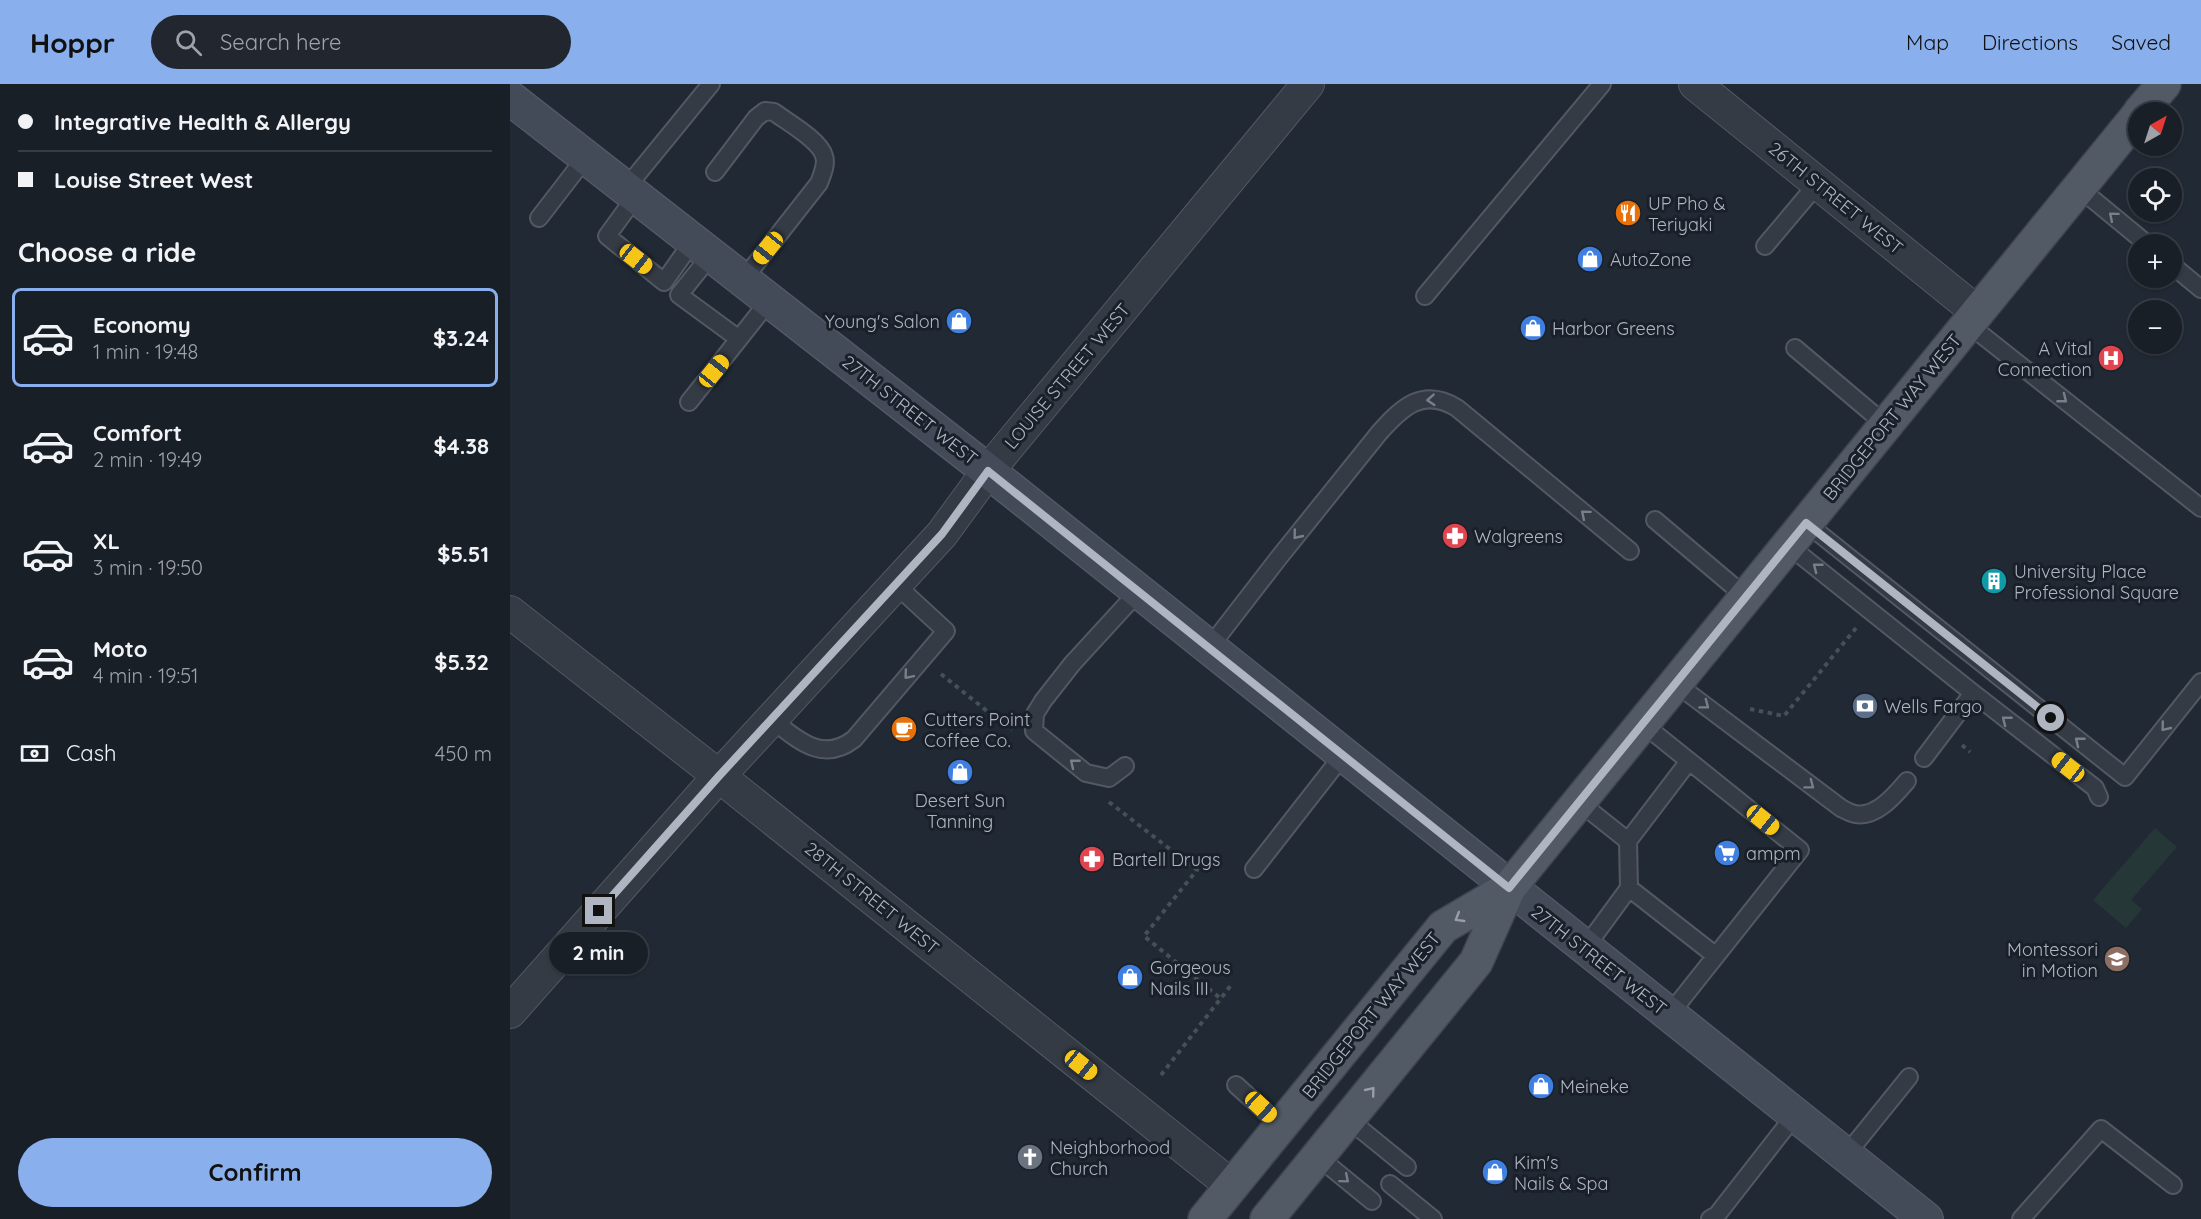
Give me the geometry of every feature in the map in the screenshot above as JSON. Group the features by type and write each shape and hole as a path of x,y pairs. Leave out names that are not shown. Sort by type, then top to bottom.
{"main road":[{"name":"BRIDGEPORT WAY WEST","path":"2149,102 2164,84"},
{"name":"BRIDGEPORT WAY WEST","path":"1266,1219 1476,962 1509,888 2128,128"},
{"name":"BRIDGEPORT WAY WEST","path":"1205,1219 1443,927 1509,888"}],"street":[{"name":"LOUISE STREET WEST","path":"510,1012 719,776 942,534 988,471 1308,84"},
{"name":"26TH STREET WEST","path":"1695,84 1818,183 1973,318"},
{"name":"27TH STREET WEST","path":"510,98 988,471 1926,1219"},
{"name":"28TH STREET WEST","path":"510,612 1232,1186"}],"lane":[{"path":"702,248 664,282 607,236 631,192 711,84"},
{"path":"1425,296 1602,84"},
{"path":"715,172 756,118 765,111 774,112 819,146 825,157 824,171 819,183 742,280"},
{"path":"539,218 586,157"},
{"path":"1765,246 1818,183"},
{"path":"2079,188 2135,234"},
{"path":"702,248 679,295 739,339"},
{"path":"2182,273 2201,289"},
{"path":"689,402 770,301"},
{"path":"1973,318 2201,508"},
{"path":"1795,348 1886,425"},
{"path":"1209,648 1395,415 1413,402 1434,398 1444,400 1457,408 1630,551"},
{"path":"1655,520 1746,597"},
{"path":"1797,534 1871,610 2095,788 2099,797"},
{"path":"1797,534 2125,777 2201,682"},
{"path":"771,719 802,743 819,750 845,747 854,739 946,631 895,584"},
{"path":"1125,766 1108,778 1086,772 1034,730 1035,714 1072,664 1138,592"},
{"path":"1676,683 1841,808 1856,814 1872,812 1887,802 1907,781"},
{"path":"1924,758 1973,693"},
{"path":"1643,724 1800,850 1669,1015"},
{"path":"1254,869 1342,755"},
{"path":"1585,948 1629,888 1628,841 1689,761"},
{"path":"1579,802 1628,841"},
{"path":"1629,888 1716,956"},
{"path":"1846,1155 1909,1077"},
{"path":"1236,1085 1281,1126"},
{"path":"1710,1219 1717,1215 1795,1115"},
{"path":"1348,1119 1407,1167"},
{"path":"2021,1219 2101,1129 2172,1185"},
{"path":"1317,1156 1372,1201"},
{"path":"1390,1184 1433,1219"}],"path":[{"path":"1749,709 1784,716 1871,610"},
{"path":"922,659 1008,728 1020,732"},
{"path":"1106,799 1197,870 1144,936 1221,998"},
{"path":"1161,1075 1232,984"}],"shaded area":[{"path":"2155,828 2177,847 2131,900 2142,909 2126,928 2093,900"}],"place":[{"name":"UP Pho & Teriyaki","path":"1628,213"},
{"name":"AutoZone","path":"1590,259"},
{"name":"Young's Salon","path":"959,321"},
{"name":"Harbor Greens","path":"1533,328"},
{"name":"A Vital Connection","path":"2111,358"},
{"name":"Walgreens","path":"1455,536"},
{"name":"University Place Professional Square","path":"1994,581"},
{"name":"Wells Fargo","path":"1865,706"},
{"name":"Cutters Point Coffee Co.","path":"904,729"},
{"name":"Desert Sun Tanning","path":"960,772"},
{"name":"ampm","path":"1727,853"},
{"name":"Bartell Drugs","path":"1092,859"},
{"name":"Montessori in Motion","path":"2117,959"},
{"name":"Gorgeous Nails III","path":"1130,977"},
{"name":"Meineke","path":"1541,1086"},
{"name":"Neighborhood Church","path":"1030,1157"},
{"name":"Kim's Nails & Spa","path":"1495,1172"}],"route":[{"path":"599,911 719,776 942,534 988,471 1509,888 1806,523 2051,718"}]}
